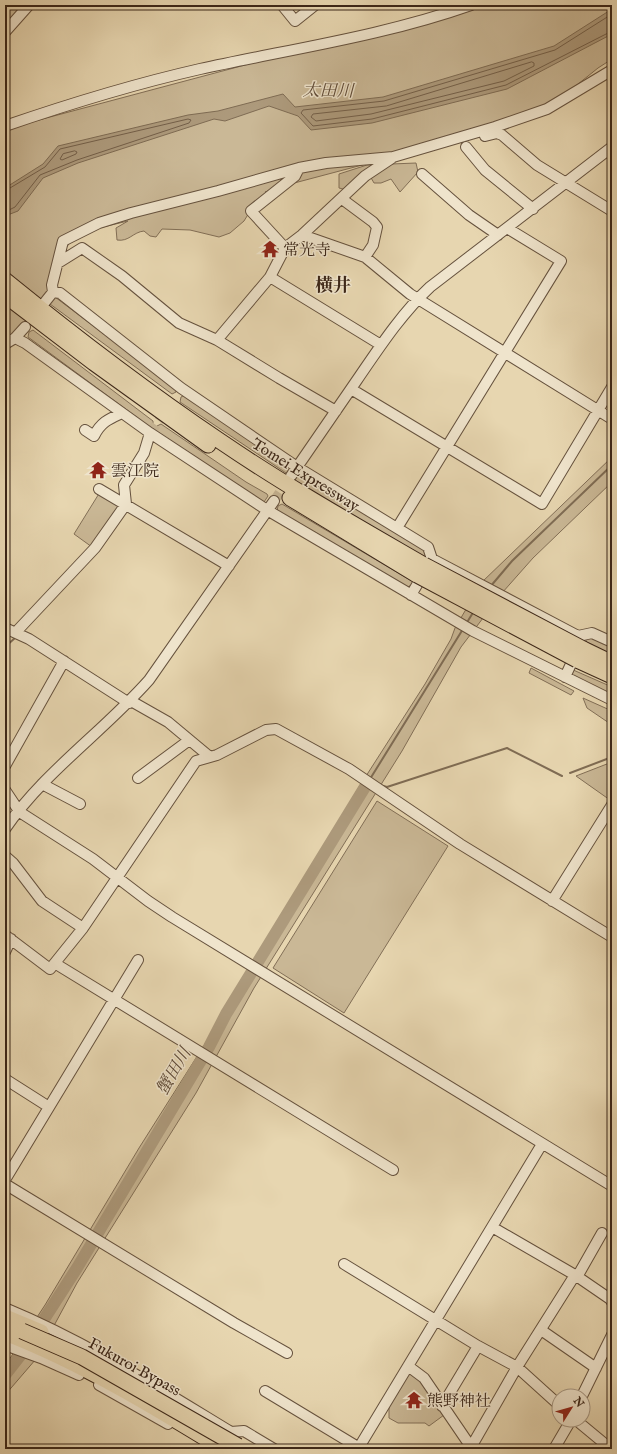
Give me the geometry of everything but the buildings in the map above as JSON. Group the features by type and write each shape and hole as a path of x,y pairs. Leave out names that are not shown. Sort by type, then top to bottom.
{"highway":[{"name":"Tomei Expressway","path":"5,280 59,324 221,442 303,494 424,567"},
{"name":"Tomei Expressway","path":"5,295 54,334 174,423 297,503 612,662"},
{"name":"Tomei Expressway","path":"582,648 612,676"},
{"path":"5,1316 16,1336"},
{"name":"Fukuroi Bypass","path":"5,1324 16,1336 80,1361 237,1448"},
{"name":"Fukuroi Bypass","path":"80,1361 223,1449"}],"street":[{"path":"5,32 29,5"},
{"path":"282,5 295,21 315,5"},
{"path":"5,126 133,85 220,65 356,38 471,5"},
{"path":"45,302 53,292 52,285 63,241 99,223 299,168 326,163 393,157 451,141 547,109 612,70"},
{"path":"451,141 471,140 497,133 502,135 537,165 612,211"},
{"path":"466,146 485,170 533,209"},
{"path":"291,476 381,345 417,298 612,147"},
{"path":"217,340 270,277 285,248 302,235 342,199 364,176 393,157"},
{"path":"285,248 251,211 295,176 299,168"},
{"path":"422,174 469,215 498,235"},
{"path":"342,199 373,222 377,228 373,245 365,257"},
{"path":"397,528 561,261 507,228"},
{"path":"302,235 365,257 417,298 612,420"},
{"path":"58,263 82,248 122,276 179,323 217,340 336,411"},
{"path":"270,277 381,345"},
{"path":"53,292 60,293 182,388 297,467 428,547 424,567 411,595"},
{"path":"5,344 15,338 25,327"},
{"path":"15,338 25,342 150,433 268,510 473,631 612,700"},
{"path":"351,389 542,504 612,387"},
{"path":"176,397 182,388"},
{"path":"85,430 94,436 99,426 104,421 122,413"},
{"path":"16,632 95,548 126,504 124,486 144,453 150,433"},
{"path":"99,489 229,566"},
{"path":"5,829 18,811 42,784 130,702 164,660 274,501"},
{"path":"424,567 484,588 578,636 582,648"},
{"path":"5,628 16,632 130,702 156,714 210,757"},
{"path":"565,677 592,633 612,642"},
{"path":"5,766 64,661"},
{"path":"5,952 8,937 50,969 56,964 83,928 196,761 210,757 266,730 276,728 349,769 460,844 612,937"},
{"path":"138,778 188,741"},
{"path":"42,784 80,804"},
{"path":"5,790 18,811 94,859 117,878 172,917 612,1186"},
{"path":"552,900 612,805"},
{"path":"5,856 13,863 42,902 83,928"},
{"path":"5,1180 138,960"},
{"path":"56,964 393,1170"},
{"path":"5,1079 49,1107"},
{"path":"265,1391 359,1449 542,1144"},
{"path":"5,1184 234,1323 287,1353"},
{"path":"492,1227 576,1276 611,1299"},
{"path":"408,1366 424,1378 471,1448 517,1367 602,1233"},
{"path":"344,1264 478,1346 517,1367 551,1398"},
{"path":"5,1308 16,1336 35,1356 94,1382 211,1449"},
{"path":"16,1336 56,1330 119,1364 231,1432 244,1431 274,1449"},
{"path":"541,1330 596,1368"},
{"path":"586,1388 596,1368 609,1349 612,1335"},
{"path":"442,1406 478,1346"},
{"path":"554,1449 566,1428"},
{"path":"586,1428 611,1448"},
{"path":"237,1448 244,1431"}],"shaded area":[{"path":"5,5 27,5 5,29"},
{"path":"470,5 612,5 612,59 598,68 547,109 415,151 265,192 277,190 255,203 244,221 230,233 219,237 190,230 162,229 156,237 150,236 144,231 125,240 117,240 116,228 128,221 78,233 60,255 53,292 17,336 5,343 5,129"},
{"path":"416,163 418,172 400,192 391,179 381,183 374,183 370,176 343,189 339,188 339,174 367,165"},
{"path":"55,297 175,388 176,392 172,394 50,304 51,299"},
{"path":"33,330 153,421 153,424 150,427 28,337 29,332"},
{"path":"185,395 292,468 286,473 180,402 181,397"},
{"path":"161,424 246,482 267,494 268,496 264,502 156,431 157,426"},
{"path":"612,457 612,482 533,558 502,593 461,647 402,751 254,988 196,1093 77,1283 36,1359 5,1395 5,1366 45,1305 139,1148 208,1039 359,787 425,684 482,582"},
{"path":"300,474 426,547 426,556 422,556 295,481 296,476"},
{"path":"100,492 121,506 92,547 74,534"},
{"path":"282,504 415,583 406,588 277,511 278,506"},
{"path":"592,633 612,642 612,657 586,642 586,637"},
{"path":"531,668 574,691 571,695 529,673"},
{"path":"571,669 612,687 612,697 565,677"},
{"path":"583,698 612,711 612,725 587,708"},
{"path":"612,762 612,797 610,800 576,776"},
{"path":"377,801 448,846 344,1013 273,968"},
{"path":"417,1372 444,1415 429,1426 425,1423 398,1423 389,1418 389,1405 407,1375"}],"water":[{"path":"612,9 612,34 507,89 372,123 311,130 298,116 269,106 225,121 214,119 78,163 43,178 18,211 5,216 5,188 43,164 58,146 188,115 218,111 283,94 295,107 383,97 554,46"}],"waterway":[{"path":"490,587 512,561 612,465"},
{"path":"466,624 474,611"},
{"path":"370,779 463,629"},
{"path":"5,647 16,637"},
{"path":"380,785 387,787 507,748 562,776"},
{"path":"570,773 612,757"},
{"name":"蟹田川","path":"5,1375 23,1352 77,1268 209,1047 226,1014 368,782"}],"tunnel":[{"path":"150,433 176,397"},
{"path":"274,501 289,479"}],"place":[{"name":"常光寺","path":"270,249"},
{"name":"雲江院","path":"98,470"},
{"name":"熊野神社","path":"414,1400"}],"district":[{"name":"横井","path":"333,285"}],"water label":[{"name":"太田川","path":"328,90"}]}
